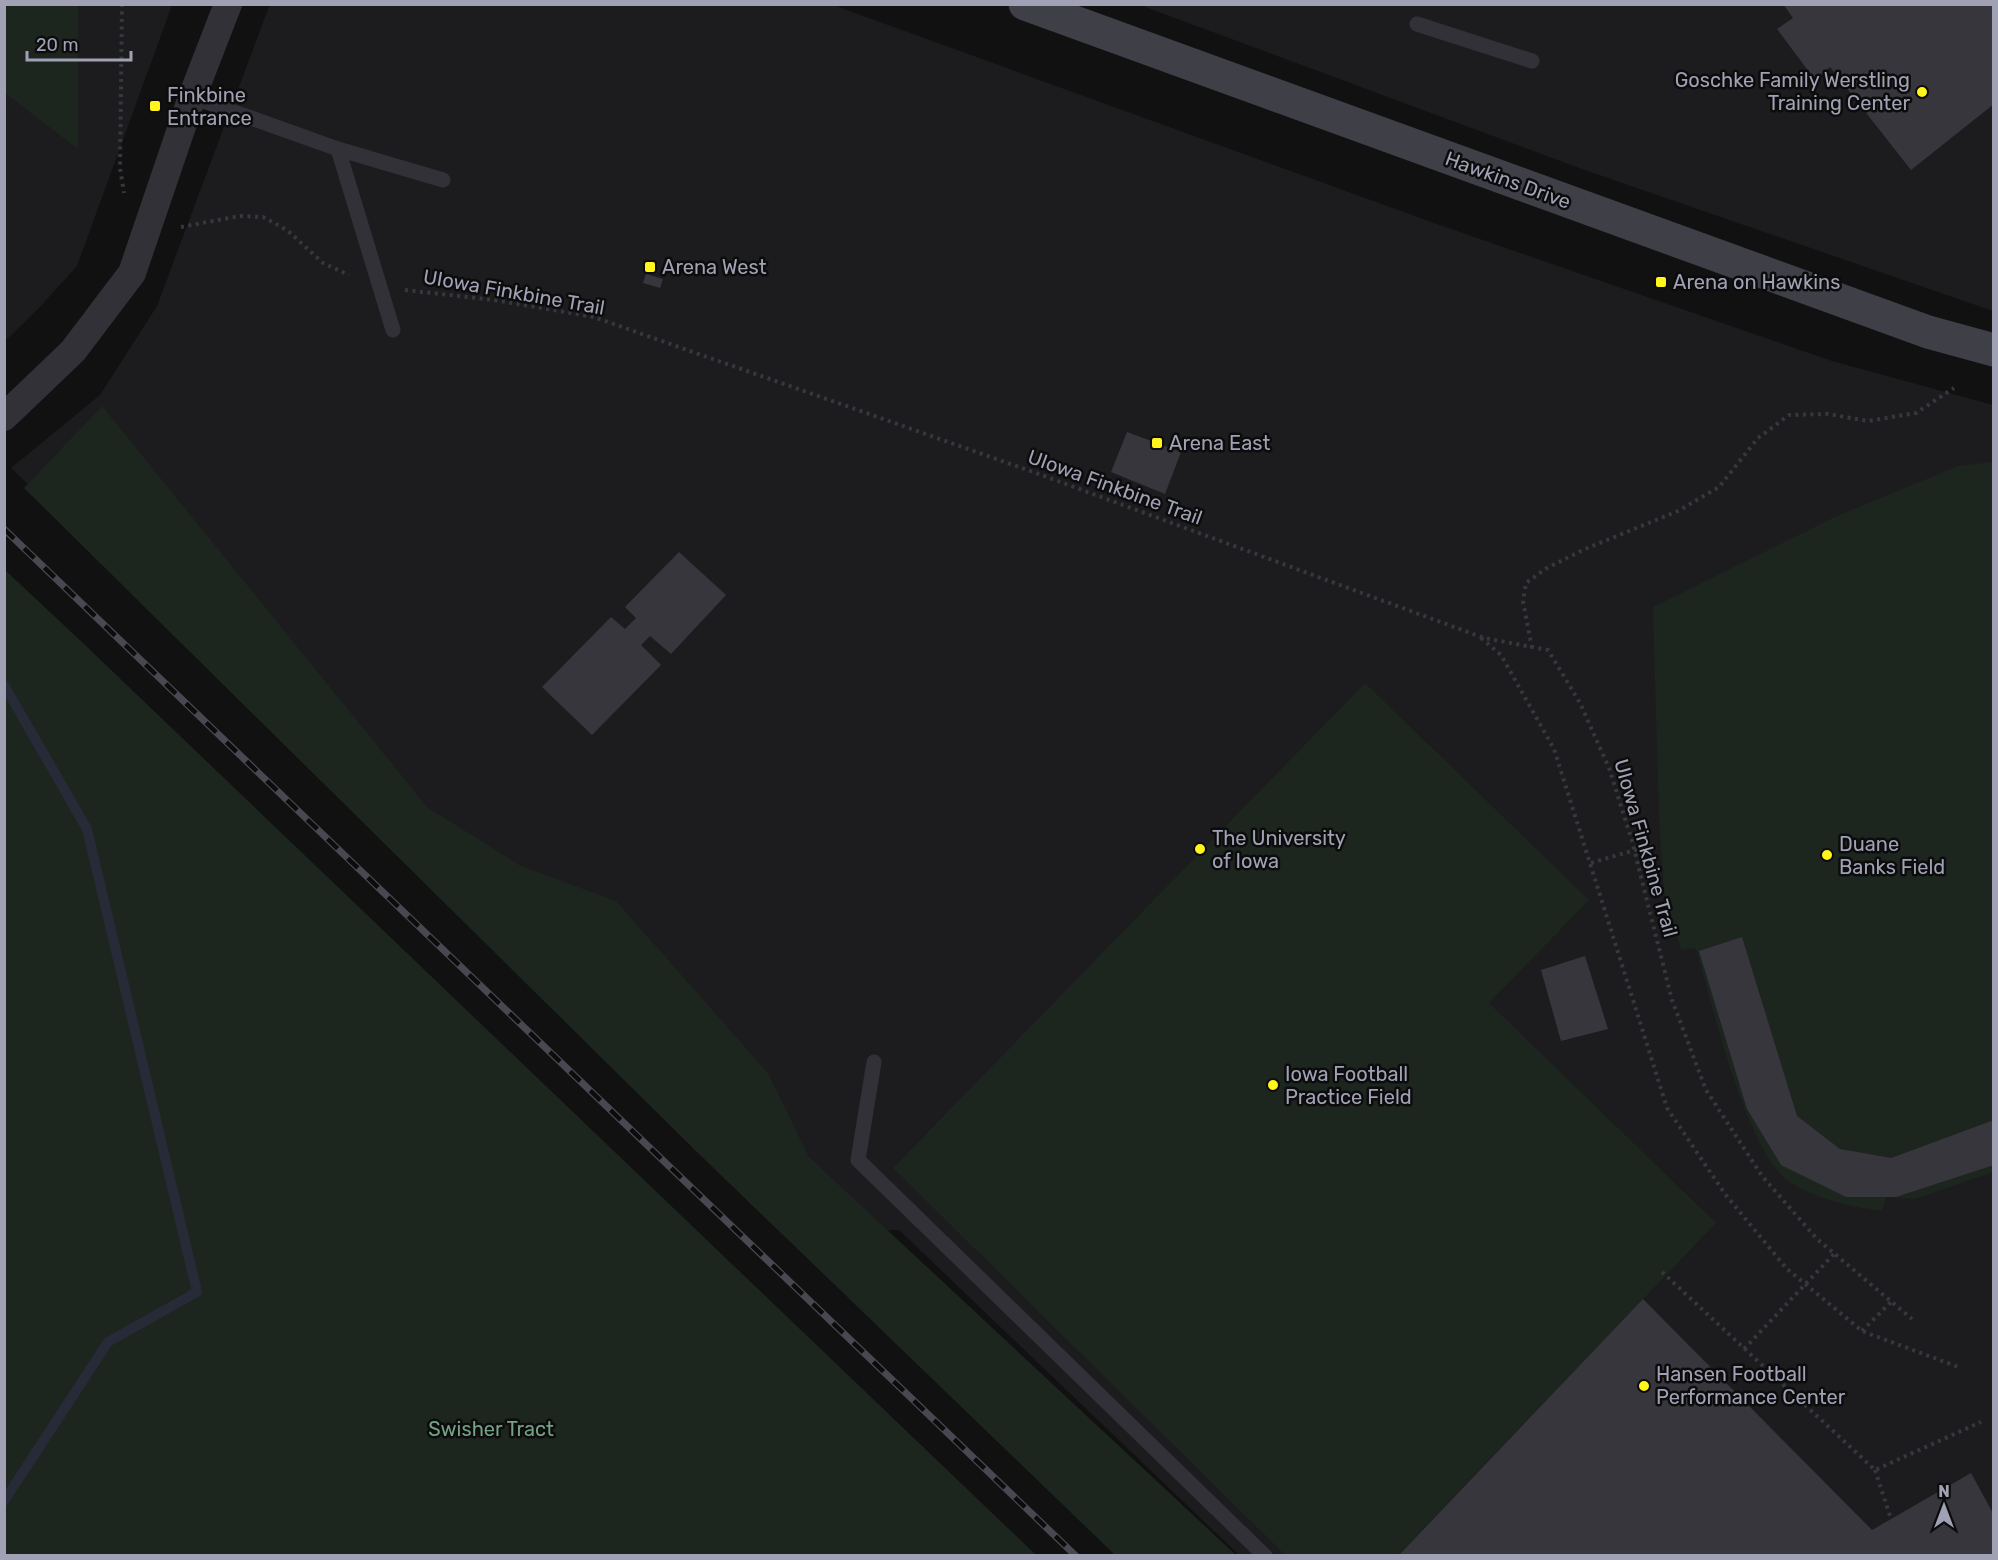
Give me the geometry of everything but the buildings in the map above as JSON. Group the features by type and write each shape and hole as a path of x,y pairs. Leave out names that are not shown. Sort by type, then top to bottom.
{"street":[{"path":"4,417 74,351 132,273 192,97 228,4"},
{"name":"Hawkins Drive","path":"1025,4 1917,328 1994,350"}],"lane":[{"path":"1417,24 1532,61"},
{"path":"192,97 338,149 443,180"},
{"path":"338,149 393,330"},
{"path":"874,1062 858,1160 1265,1556"}],"path":[{"name":"UIowa Finkbine Trail","path":"122,4 123,189 129,206 152,217 177,228 240,216 263,217 287,230 323,263 360,280 594,317 1036,474 1479,636 1548,650 1580,703 1609,768 1635,850 1672,1000 1706,1090 1762,1176 1817,1239 1912,1319"},
{"path":"1532,648 1523,601 1526,583 1566,559 1678,511 1719,487 1758,438 1789,416 1828,414 1868,421 1916,413 1954,388"},
{"path":"1479,636 1501,655 1554,749 1592,863 1667,1108 1725,1194 1787,1269 1862,1331 1961,1368"},
{"path":"1592,863 1652,845"},
{"path":"1744,1348 1834,1254"},
{"path":"1662,1272 1875,1470 1891,1519"},
{"path":"1862,1331 1891,1302"},
{"path":"1875,1470 1981,1422"}],"shaded area":[{"name":"The University of Iowa","path":"270,4 833,5 1434,223 1832,361 1993,405 1993,1555 1239,1555 899,1230 803,1232 11,468 100,395 157,306"},
{"path":"5,5 172,5 77,266 5,341"},
{"path":"1140,5 1993,5 1993,311 1579,168"}],"green space":[{"path":"4,5 78,5 78,149 5,93"},
{"path":"102,406 427,807 521,866 616,901 768,1073 809,1157 1236,1555 1115,1555 698,1153 24,488"},
{"name":"Duane Banks Field","path":"1993,462 1993,1172 1915,1199 1886,1197 1882,1211 1847,1205 1802,1189 1791,1183 1775,1167 1759,1142 1745,1111 1721,1039 1696,948 1681,950 1664,891 1659,819 1653,607 1837,516 1958,466"},
{"name":"Swisher Tract","path":"4,569 84,644 1036,1555 5,1555"},
{"name":"Iowa Football Practice Field","path":"1365,683 1589,900 1489,1003 1716,1223 1398,1555 1285,1555 893,1168"}],"waterway":[{"path":"4,685 87,829 197,1292 108,1342 4,1501"}],"railway":[{"path":"4,529 1076,1556"}],"place":[{"name":"Goschke Family Werstling Training Center","path":"1922,92"},
{"name":"Finkbine Entrance","path":"155,106"},
{"name":"Arena West","path":"650,267"},
{"name":"Arena on Hawkins","path":"1661,282"},
{"name":"Arena East","path":"1157,443"},
{"name":"The University of Iowa","path":"1200,849"},
{"name":"Duane Banks Field","path":"1827,855"},
{"name":"Iowa Football Practice Field","path":"1273,1085"},
{"name":"Hansen Football Performance Center","path":"1644,1386"}]}
